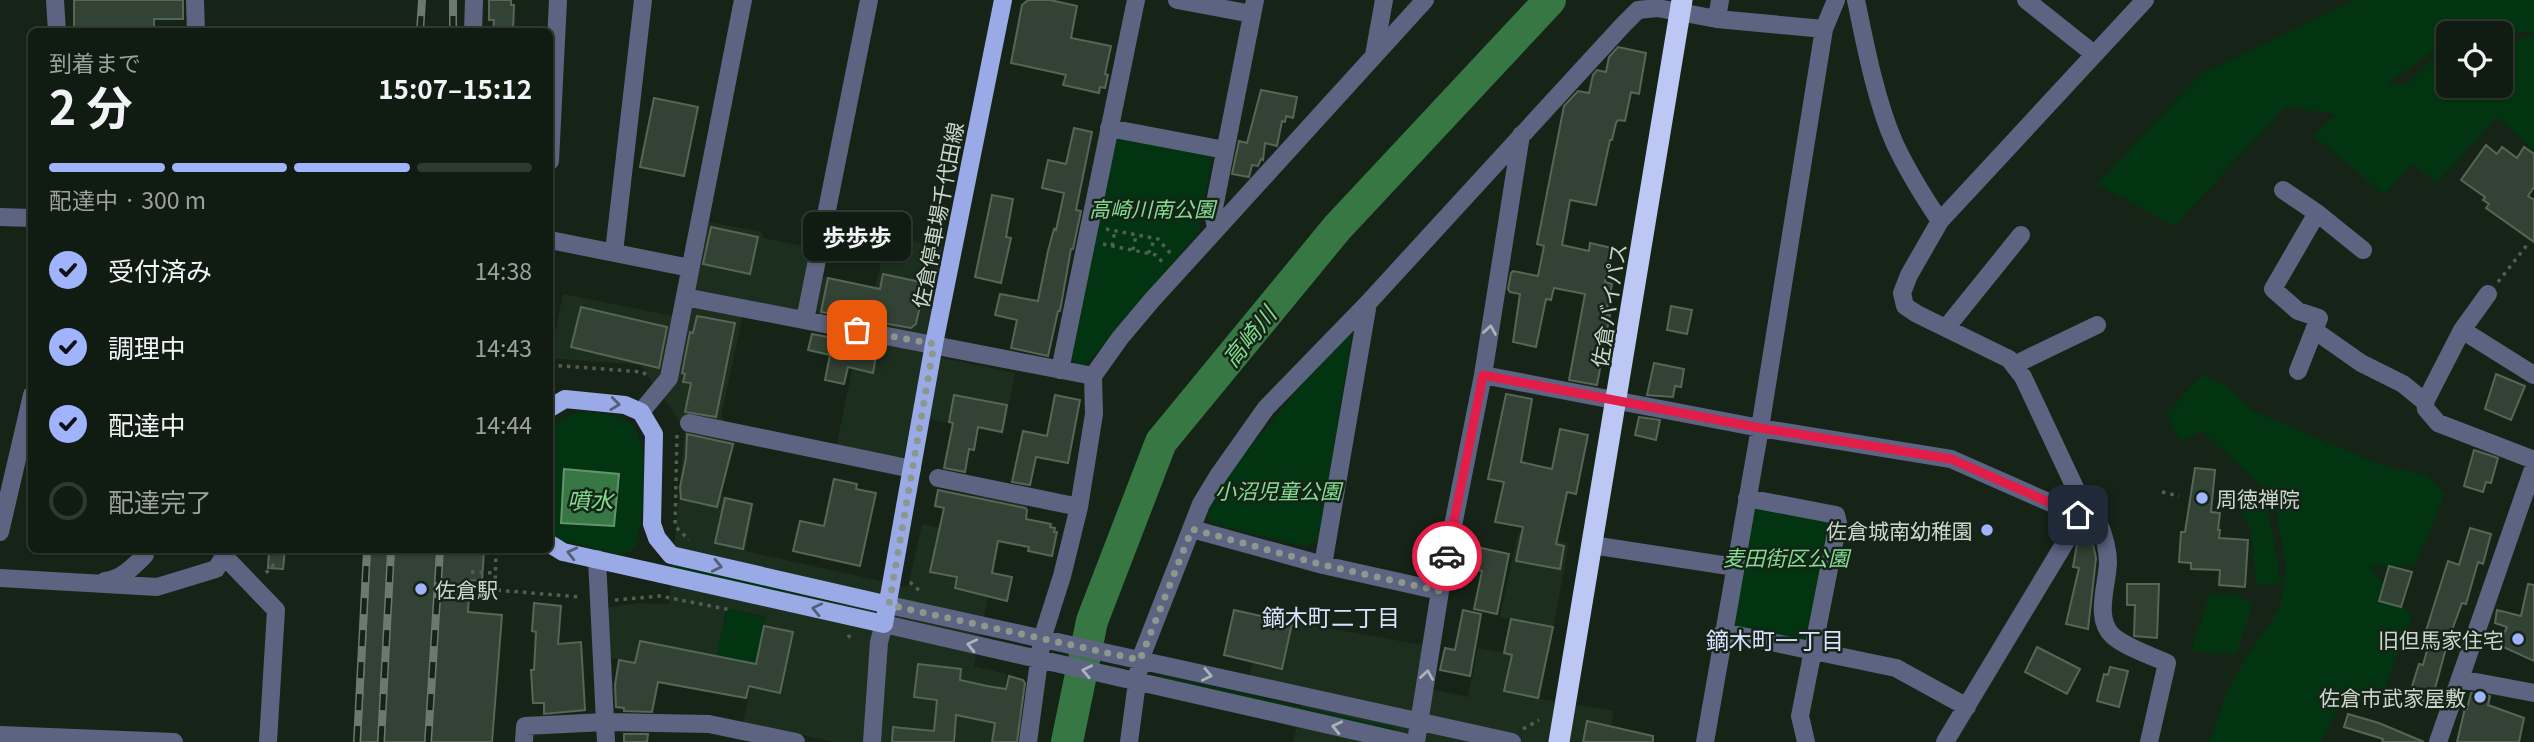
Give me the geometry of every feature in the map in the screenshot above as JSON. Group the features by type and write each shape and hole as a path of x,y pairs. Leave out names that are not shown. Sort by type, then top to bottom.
{"highway":[{"name":"佐倉バイパス","path":"1559,742 1681,7"}],"main road":[{"name":"佐倉停車場千代田線","path":"884,624 934,344 1003,0"},
{"path":"553,406 565,399 625,405 641,412 653,434 652,524 657,538 671,555 889,605"},
{"path":"553,546 563,552 884,624"}],"street":[{"path":"55,0 57,28"},
{"path":"195,0 196,28"},
{"path":"473,28 474,0"},
{"path":"553,101 558,0"},
{"path":"614,252 643,0"},
{"path":"641,412 669,378 744,0"},
{"path":"805,320 869,0"},
{"path":"1060,370 1136,0"},
{"path":"1177,0 1254,7 1213,213 1216,228"},
{"path":"1374,55 1384,0"},
{"path":"1028,742 1042,639 1065,565 1079,507 1094,414 1093,376 1120,338 1216,228 1425,0"},
{"path":"1717,19 1720,0"},
{"path":"1705,742 1760,428 1824,29 1836,0"},
{"path":"1856,0 1874,79 1893,139 1916,185 1940,222"},
{"path":"2026,0 2094,54"},
{"path":"1945,742 2078,515 2078,494 2023,377 2009,359 1917,314 1905,306 1902,293 1909,275 1940,222 2145,0"},
{"path":"1129,742 1140,660 1200,505 1218,476 1266,408 1368,303 1638,10 1681,7 1717,19 1824,29"},
{"path":"1109,128 1225,150"},
{"path":"1416,742 1440,591 1483,375 1521,135"},
{"path":"2283,190 2363,250"},
{"path":"2298,371 2319,318 2298,311 2273,289 2317,213"},
{"path":"0,216 28,218"},
{"path":"1946,328 2021,235"},
{"path":"553,241 690,268"},
{"path":"2438,742 2534,463 2438,423 2426,409 2425,402 2462,330 2488,294"},
{"path":"685,297 1093,376"},
{"path":"1323,565 1368,303"},
{"path":"2014,365 2096,325"},
{"path":"2314,330 2361,363 2403,384 2425,402"},
{"path":"2462,330 2534,375"},
{"path":"1483,375 1760,428 1951,459 2098,522 2105,537 2108,561 2103,612 2105,626 2120,641 2167,663 2149,742"},
{"path":"0,532 28,411"},
{"path":"683,423 912,469"},
{"path":"938,478 1079,507"},
{"path":"1747,498 1836,515 1838,523 1800,716 1807,742"},
{"path":"1192,529 1323,565 1440,591"},
{"path":"1592,545 1735,567"},
{"path":"91,582 116,579 133,567 145,553"},
{"path":"0,578 157,587 216,569 226,553 276,610 268,742"},
{"path":"597,559 606,742"},
{"path":"889,605 1512,742"},
{"path":"872,742 879,642 884,624 1404,742"},
{"path":"1723,632 1896,668 1967,707"},
{"path":"2460,679 2534,693"},
{"path":"524,742 525,726 605,722 709,723 736,736 796,742"},
{"path":"0,735 93,741 174,742"}],"path":[{"path":"1097,227 1158,239 1175,259"},
{"path":"1112,246 1115,231"},
{"path":"1133,250 1136,235"},
{"path":"1147,253 1154,241 1151,238"},
{"path":"1094,242 1156,256 1168,267"},
{"path":"2488,294 2527,245"},
{"path":"553,365 643,372 652,382"},
{"path":"683,423 675,526 690,541"},
{"path":"2162,492 2179,496"},
{"path":"496,553 495,590 586,597"},
{"path":"262,576 276,562"},
{"path":"471,572 495,573"},
{"path":"609,600 660,596 740,611"},
{"path":"846,633 853,642"}],"shaded area":[{"path":"709,222 762,232 763,238 813,248 808,274 875,287 888,237 943,247 923,354 1015,373 1003,434 912,416 902,465 835,453 862,321 746,300 721,417 737,438 721,495 754,504 745,551 908,587 922,524 966,533 975,493 1029,504 1020,546 999,542 974,666 1007,674 999,718 1024,724 1021,742 833,742 743,722 766,616 726,609 710,693 659,683 662,666 608,657 607,608 637,603 669,604 685,429 640,365 553,358 553,343 563,294 688,319"},
{"path":"1518,533 1569,543 1540,699 1614,711 1608,742 1293,742 1304,694 1248,682 1263,616 1427,646 1418,687 1468,697 1478,648 1504,653 1510,619 1500,617"}],"green space":[{"path":"2355,0 2534,0 2534,32 2513,32 2513,21 2436,21 2436,50 2387,83 2408,84 2436,56 2436,98 2513,98 2513,43 2534,34 2534,150 2497,117 2437,183 2412,163 2385,195 2313,135 2337,114 2285,107 2174,226 2097,184 2201,74"},
{"name":"高崎川南公園","path":"1119,135 1212,156 1199,231 1084,366 1074,362 1071,355 1114,143"},
{"name":"小沼児童公園","path":"1344,333 1352,333 1319,540 1303,546 1213,524 1202,506"},
{"path":"2203,375 2224,385 2256,412 2381,465 2426,475 2445,494 2415,565 2369,567 2412,616 2381,698 2341,704 2321,742 2209,742 2228,690 2247,656 2280,608 2286,569 2274,498 2202,431 2180,442 2166,414"},
{"path":"578,412 606,414 626,420 638,435 644,465 641,518 636,547 623,555 560,540 553,533 553,426 559,420"},
{"path":"2228,491 2265,494 2281,583 2256,585 2251,529"},
{"name":"麦田街区公園","path":"1759,505 1829,518 1834,525 1813,633 1804,640 1734,628 1752,509"},
{"path":"677,565 847,603 846,605 675,569"},
{"path":"2210,594 2239,595 2252,606 2236,654 2191,651"},
{"path":"727,609 766,618 756,664 717,655"},
{"path":"1160,675 1395,728 1395,731 1160,678"}],"water":[{"name":"噴水","path":"564,469 619,474 614,526 561,523"}],"building":[{"path":"74,0 183,0 183,19 154,19 154,28 74,28"},
{"path":"489,0 511,0 511,5 514,5 513,28 493,28 494,20 489,20"},
{"path":"1028,0 1050,0 1077,6 1071,38 1111,46 1105,88 1100,87 1099,93 1063,85 1066,75 1011,63 1022,5"},
{"path":"1618,47 1646,53 1639,94 1631,92 1625,121 1618,120 1616,123 1596,205 1570,200 1562,245 1589,251 1590,243 1612,248 1605,282 1612,284 1606,315 1610,315 1597,385 1569,380 1585,294 1554,288 1551,300 1546,299 1536,347 1513,342 1520,294 1508,289 1513,271 1538,276 1544,246 1537,244 1564,106 1578,91 1589,93 1593,75 1597,70 1606,72 1609,57"},
{"path":"1261,90 1297,97 1293,118 1286,116 1285,122 1282,121 1277,146 1265,143 1263,160 1261,159 1258,166 1252,165 1249,177 1232,174 1239,141 1247,143"},
{"path":"654,98 698,107 684,176 640,167"},
{"path":"1074,128 1092,132 1076,210 1081,211 1048,356 1011,348 1017,320 995,315 1000,294 1038,301 1064,193 1042,188 1048,160 1066,164"},
{"path":"2486,145 2497,154 2502,147 2517,158 2524,147 2534,154 2534,187 2528,196 2534,200 2534,242 2486,208 2489,204 2483,200 2485,197 2461,180"},
{"path":"992,195 1013,199 1006,237 1011,238 1001,283 975,277"},
{"path":"711,227 758,237 750,274 703,264"},
{"path":"883,274 925,283 916,324 911,328 821,312 828,278 880,289"},
{"path":"1671,306 1692,310 1687,334 1667,330"},
{"path":"581,307 667,327 659,368 571,347"},
{"path":"697,316 735,323 716,417 685,412 691,383 683,382 685,374 682,373 690,332 693,333"},
{"path":"812,334 878,346 873,373 848,367 844,384 825,380 830,355 808,350"},
{"path":"1654,363 1684,369 1681,387 1675,386 1673,397 1647,395"},
{"path":"2496,374 2525,386 2511,420 2485,409"},
{"path":"1506,394 1532,399 1521,462 1552,469 1560,429 1588,435 1576,494 1567,492 1556,544 1564,546 1560,569 1516,561 1523,527 1495,522 1504,482 1488,479"},
{"path":"954,395 1007,405 1002,432 978,427 974,450 969,449 965,472 944,468 953,423 949,422"},
{"path":"1055,395 1080,400 1068,463 1036,457 1030,485 1012,482 1023,431 1047,436"},
{"path":"1639,417 1660,420 1656,440 1635,435"},
{"path":"687,434 733,444 717,507 681,499"},
{"path":"2474,450 2498,458 2491,483 2486,482 2483,492 2464,486"},
{"path":"2195,468 2215,470 2211,512 2220,513 2219,538 2248,540 2245,587 2219,585 2220,570 2191,569 2191,563 2179,562 2181,532 2185,532"},
{"path":"834,479 857,484 856,489 876,493 860,566 793,551 800,521 824,526"},
{"path":"938,490 1025,508 1026,519 1051,524 1050,527 1055,528 1054,532 1057,532 1052,556 1028,551 1029,547 998,541 992,573 1012,577 1007,601 955,588 957,577 930,572 944,508 935,506"},
{"path":"725,498 752,504 743,549 715,543"},
{"path":"2470,528 2491,534 2483,564 2478,562 2466,604 2462,603 2448,641 2431,703 2409,696 2419,664 2423,665 2431,636 2425,634 2448,561 2459,565"},
{"path":"2082,533 2091,535 2096,558 2088,629 2066,624 2079,568 2073,567"},
{"path":"1463,544 1509,554 1497,614 1474,609 1482,571 1459,566"},
{"path":"269,553 285,553 283,569 268,568"},
{"path":"370,553 484,553 482,581 470,580 468,612 502,615 492,742 360,742"},
{"path":"2389,566 2412,572 2401,607 2379,601"},
{"path":"2127,584 2159,584 2157,638 2134,636 2135,605 2127,605"},
{"path":"2528,584 2534,585 2534,661 2499,645 2507,627 2495,623 2497,610 2521,616"},
{"path":"534,603 561,606 558,644 581,642 585,710 544,714 544,703 533,703 531,670 534,670 536,632 532,631"},
{"path":"1234,610 1292,623 1282,669 1224,655"},
{"path":"1463,610 1481,614 1470,676 1440,670 1445,648 1455,650"},
{"path":"1511,619 1553,627 1538,698 1504,691 1512,655 1504,653"},
{"path":"764,626 793,632 780,693 749,686 746,698 658,682 652,712 624,711 624,708 616,707 615,685 619,660 635,663 640,641 756,664"},
{"path":"2037,647 2080,669 2067,694 2025,672"},
{"path":"918,664 961,669 960,680 1006,689 1009,676 1023,680 1025,683 1017,742 992,742 995,723 956,715 954,742 892,742 893,727 934,731 937,700 914,697"},
{"path":"2110,667 2128,671 2119,707 2097,701 2104,674 2108,675"},
{"path":"2471,693 2490,696 2488,705 2524,718 2519,742 2457,742"},
{"path":"2348,714 2379,723 2424,742 2382,742 2383,739 2344,727"},
{"path":"1587,721 1653,736 1653,742 1583,742"},
{"path":"624,734 648,734 647,742 624,742"}],"waterway":[{"name":"高崎川","path":"1067,742 1092,621 1161,442 1337,228 1550,0"}],"railway":[{"path":"420,28 422,0"},
{"path":"453,0 453,28"},
{"path":"357,742 367,553"},
{"path":"381,742 391,553"},
{"path":"428,742 440,553"}],"way so far":[{"path":"857,330 934,344 889,605 1140,660 1192,529 1323,565 1440,591 1447,556"}],"place":[{"name":"歩歩歩","path":"857,330"},
{"name":"周徳禅院","path":"2202,498"},
{"name":"佐倉城南幼稚園","path":"1987,530"},
{"name":"佐倉駅","path":"421,589"},
{"name":"旧但馬家住宅","path":"2518,639"},
{"name":"佐倉市武家屋敷","path":"2480,697"}],"district":[{"name":"鏑木町二丁目","path":"1331,616"},
{"name":"鏑木町一丁目","path":"1775,639"}],"route":[{"path":"1447,556 1483,375 1760,428 1951,459 2078,515"}]}
